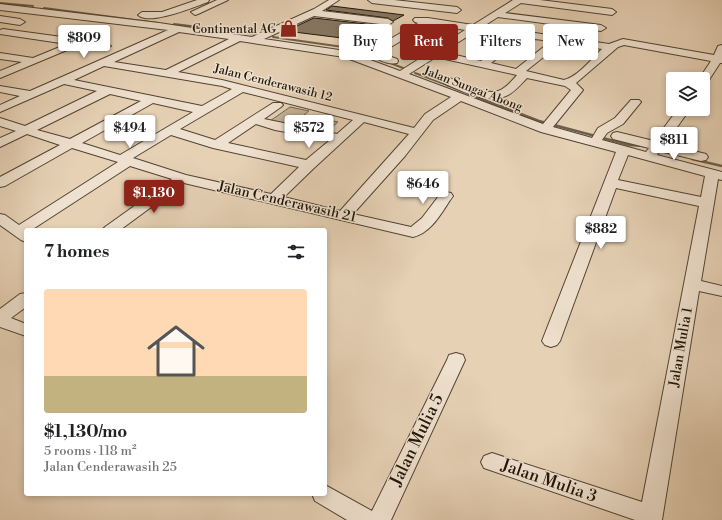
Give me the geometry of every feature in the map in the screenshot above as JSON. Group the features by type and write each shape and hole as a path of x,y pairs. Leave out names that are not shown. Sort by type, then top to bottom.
{"street":[{"path":"191,0 203,1"},
{"path":"159,26 224,0"},
{"path":"254,40 313,13 335,0"},
{"path":"372,0 391,1 457,10"},
{"path":"479,24 519,0 612,12"},
{"path":"583,9 589,0"},
{"path":"131,13 153,16 163,15 203,1"},
{"name":"Jalan Sungai Abong","path":"0,7 107,15 159,26 346,54 459,97 597,138 620,149 717,179"},
{"path":"313,13 388,22"},
{"path":"495,14 601,28"},
{"path":"0,19 20,22 1,32"},
{"path":"414,19 466,27"},
{"path":"428,21 375,52 378,56 488,95 500,95 543,54"},
{"path":"0,109 178,29"},
{"path":"1,32 106,46"},
{"path":"270,32 292,35"},
{"path":"483,64 522,36 543,38"},
{"name":"Jalan Cenderawasih 12","path":"169,73 239,38"},
{"path":"0,75 79,42"},
{"path":"567,83 574,80 610,47 618,43 627,42 720,60"},
{"path":"598,45 610,47"},
{"path":"710,72 720,60 722,48"},
{"path":"0,56 34,61"},
{"path":"458,58 567,83 575,87 577,90 548,124"},
{"path":"400,75 424,60"},
{"name":"Jalan Cenderawasih 12","path":"103,63 169,73 242,88 417,132"},
{"path":"64,81 202,110"},
{"path":"27,228 31,224 169,130 242,88"},
{"path":"0,89 33,95"},
{"path":"0,143 108,90"},
{"path":"344,215 396,158 429,117 459,97"},
{"path":"0,183 152,99"},
{"path":"597,138 619,120 635,102"},
{"path":"217,145 277,104"},
{"path":"649,157 679,116"},
{"path":"274,199 361,119"},
{"path":"254,120 276,126 340,138"},
{"name":"Jalan Cenderawasih 21","path":"0,122 182,178 413,232 420,229 426,223 446,196"},
{"path":"169,130 217,145 309,166"},
{"path":"620,149 657,146 701,157"},
{"path":"620,149 717,179"},
{"path":"552,341 611,183 620,149"},
{"path":"113,228 182,178"},
{"name":"Jalan Mulia 1","path":"650,517 707,203 717,179"},
{"path":"611,183 707,203"},
{"path":"0,218 22,234"},
{"path":"692,284 722,292"},
{"path":"24,300 0,320 24,329"},
{"name":"Jalan Mulia 5","path":"379,520 456,360"},
{"name":"Jalan Mulia 3","path":"492,462 650,517"},
{"path":"325,496 367,520"}],"shaded area":[{"path":"290,107 309,111 304,115 338,122 326,132 270,121"}],"building":[{"path":"332,6 404,15 393,21 388,18 326,10"},
{"path":"314,18 366,24 339,24 339,38 286,31"}],"waterway":[{"path":"0,3 33,6"},
{"path":"44,8 158,23"},
{"path":"174,24 256,34"},
{"path":"273,37 339,46"},
{"path":"385,61 403,68"},
{"path":"415,73 450,86"},
{"path":"447,85 463,91"},
{"path":"469,94 539,121 629,145 644,146"},
{"path":"692,159 722,166"}],"place":[{"name":"Continental AG","path":"289,29"}]}
